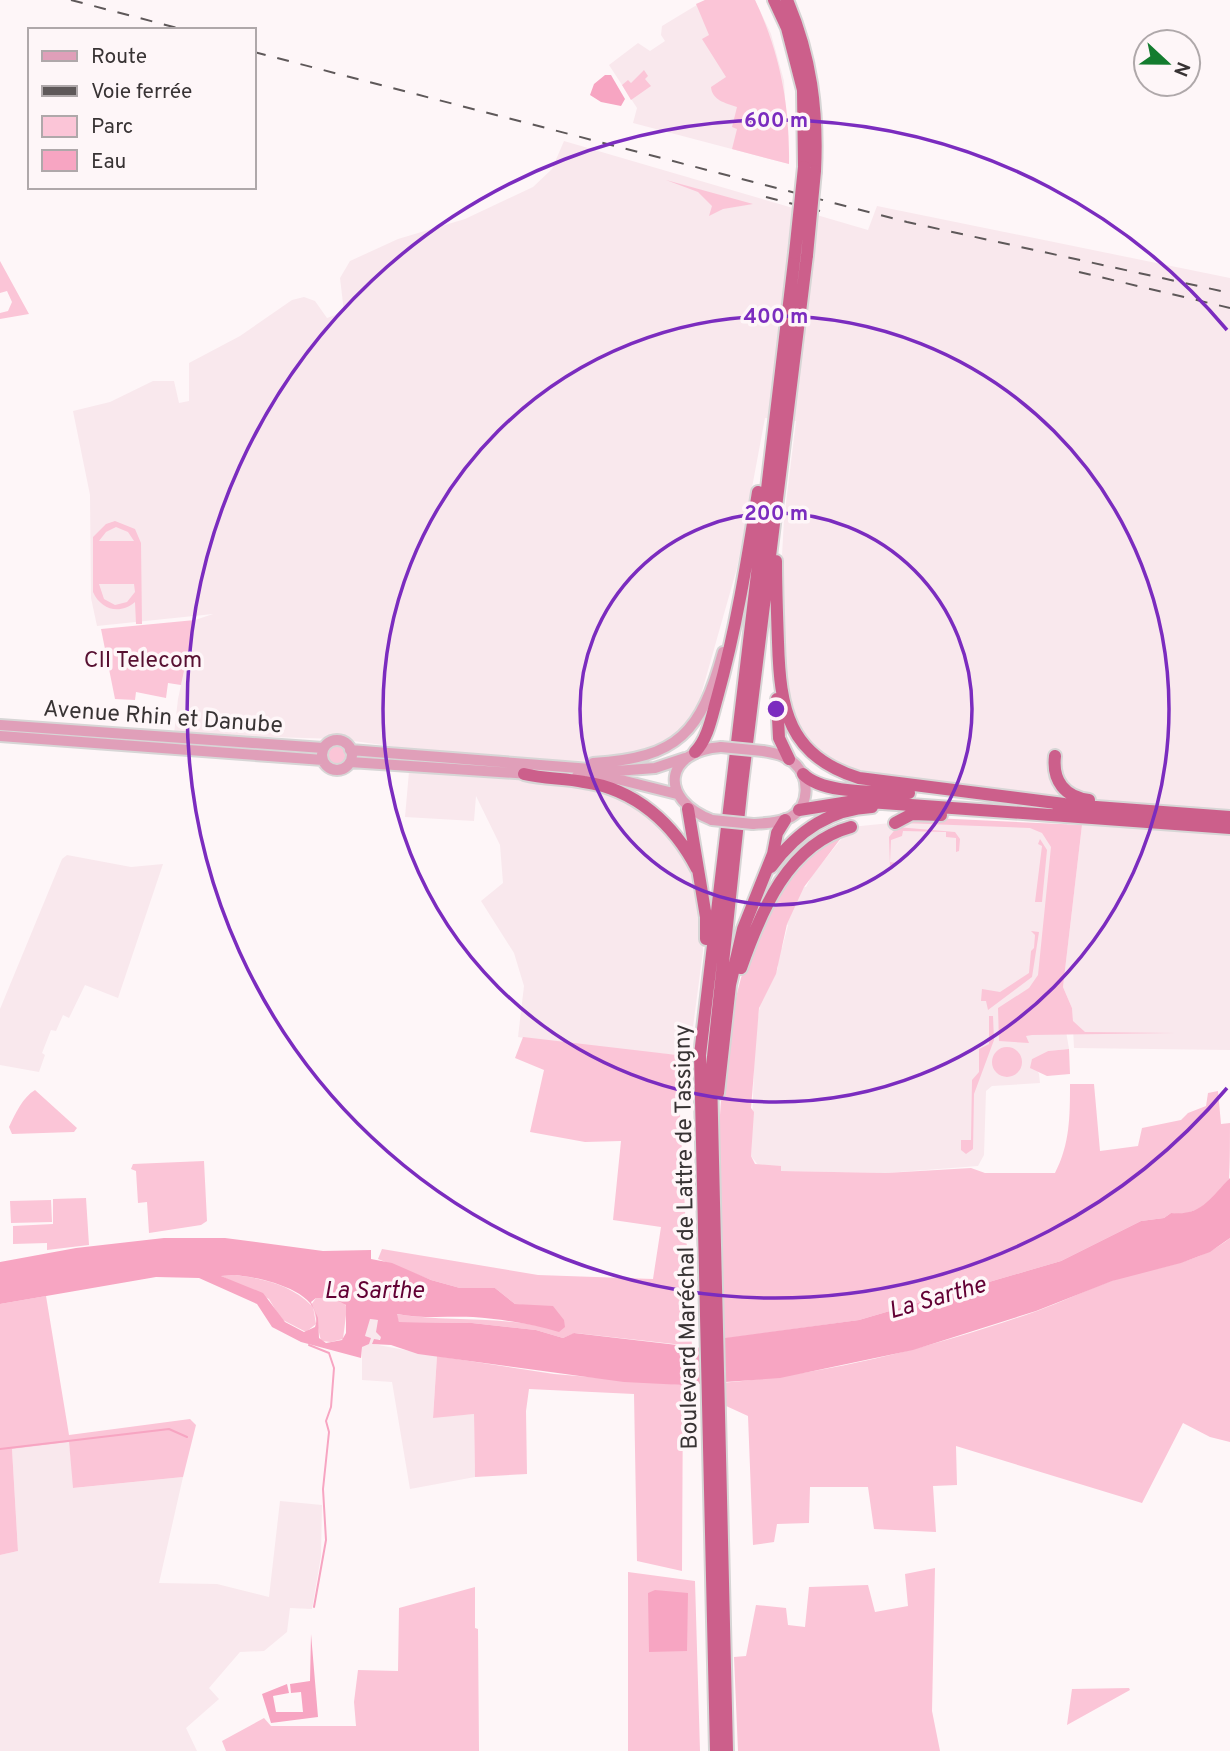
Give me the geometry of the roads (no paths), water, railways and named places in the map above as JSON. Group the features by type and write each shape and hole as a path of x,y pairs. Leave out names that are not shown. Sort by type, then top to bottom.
{"highway":[{"path":"774,0 787,28 803,90 810,169"},
{"path":"787,0 805,50 812,80 816,123 774,528 777,543 780,684 787,717 805,747 827,765 859,778 1064,804"},
{"path":"690,755 711,719 742,593 776,378 784,350 801,254"},
{"name":"Boulevard Maréchal de Lattre de Tassigny","path":"716,1751 717,1558 700,1055 784,350"},
{"name":"Boulevard Maréchal de Lattre de Tassigny","path":"710,1304 711,1076 774,528"},
{"path":"778,626 775,674 779,730 781,744 789,759"},
{"path":"1055,757 1054,772 1066,793 1080,799 1122,804 1133,810"},
{"path":"525,769 588,782 630,797 668,826 697,869"},
{"path":"803,774 811,782 832,787 1230,817"},
{"path":"799,810 855,800 1230,828"},
{"path":"764,877 792,841 820,821 863,808 936,811 941,807"},
{"path":"688,808 706,918 701,993 705,999"},
{"path":"895,823 912,814 962,816 977,810"},
{"path":"712,1168 725,1025 743,929 764,877 777,833 785,820"},
{"path":"1149,822 1230,834"},
{"path":"725,1025 753,935 784,876 818,840 851,827"},
{"name":"Boulevard Maréchal de Lattre de Tassigny","path":"717,1595 727,1751"}],"main road":[{"path":"525,769 642,758 664,749 685,733 709,697 737,601 742,593"},
{"name":"Avenue Rhin et Danube","path":"0,725 323,754"},
{"name":"Avenue Rhin et Danube","path":"0,736 323,754"},
{"name":"Avenue Rhin et Danube","path":"323,754 329,743 340,741 350,756"},
{"path":"554,766 632,771 690,755 721,747 763,751 789,759 803,774 806,792 799,810 785,820 753,824 712,820 688,808 677,794 676,776 690,755"},
{"name":"Avenue Rhin et Danube","path":"323,754 330,768 337,770 350,756"},
{"name":"Avenue Rhin et Danube","path":"350,756 525,769"},
{"path":"525,769 617,779 677,794"}],"water":[{"path":"605,75 611,75 625,99 621,106 601,102 590,95 594,84"},
{"name":"La Sarthe","path":"1230,1178 1230,1238 1210,1252 1181,1263 1112,1281 1036,1311 913,1350 780,1378 683,1385 624,1382 418,1354 391,1345 372,1344 374,1339 380,1340 381,1337 376,1332 378,1320 370,1319 365,1336 371,1338 369,1344 362,1347 361,1358 301,1342 272,1327 257,1304 199,1278 156,1277 0,1304 0,1262 76,1248 164,1238 225,1238 323,1251 371,1250 371,1259 392,1263 431,1280 460,1288 495,1288 515,1304 553,1306 564,1320 565,1327 559,1332 495,1319 397,1314 399,1322 472,1323 536,1330 563,1338 574,1333 703,1348 725,1338 859,1320 1061,1261 1141,1221 1198,1209","holes":["235,1275 274,1283 301,1295 311,1304 316,1315 315,1327 304,1332 285,1322 263,1293 221,1276","316,1298 337,1300 346,1305 346,1333 342,1340 326,1343 319,1338 318,1318 311,1302"]},
{"path":"655,1590 688,1593 687,1651 649,1652 648,1593"},
{"path":"311,1634 318,1717 271,1723 262,1694 287,1684 289,1693 273,1696 276,1712 303,1712 301,1692 291,1693 290,1684 310,1681"}],"waterway":[{"path":"309,1345 329,1353 334,1368 331,1407 326,1421 329,1432 323,1489 326,1540 314,1607"},
{"path":"0,1449 169,1429 187,1437"}],"railway":[{"path":"71,0 177,28"},
{"path":"256,53 907,222 1230,293"},
{"path":"766,197 820,211"},
{"path":"1079,272 1230,308"}],"park label":[{"name":"CII Telecom","path":"143,659"}]}
